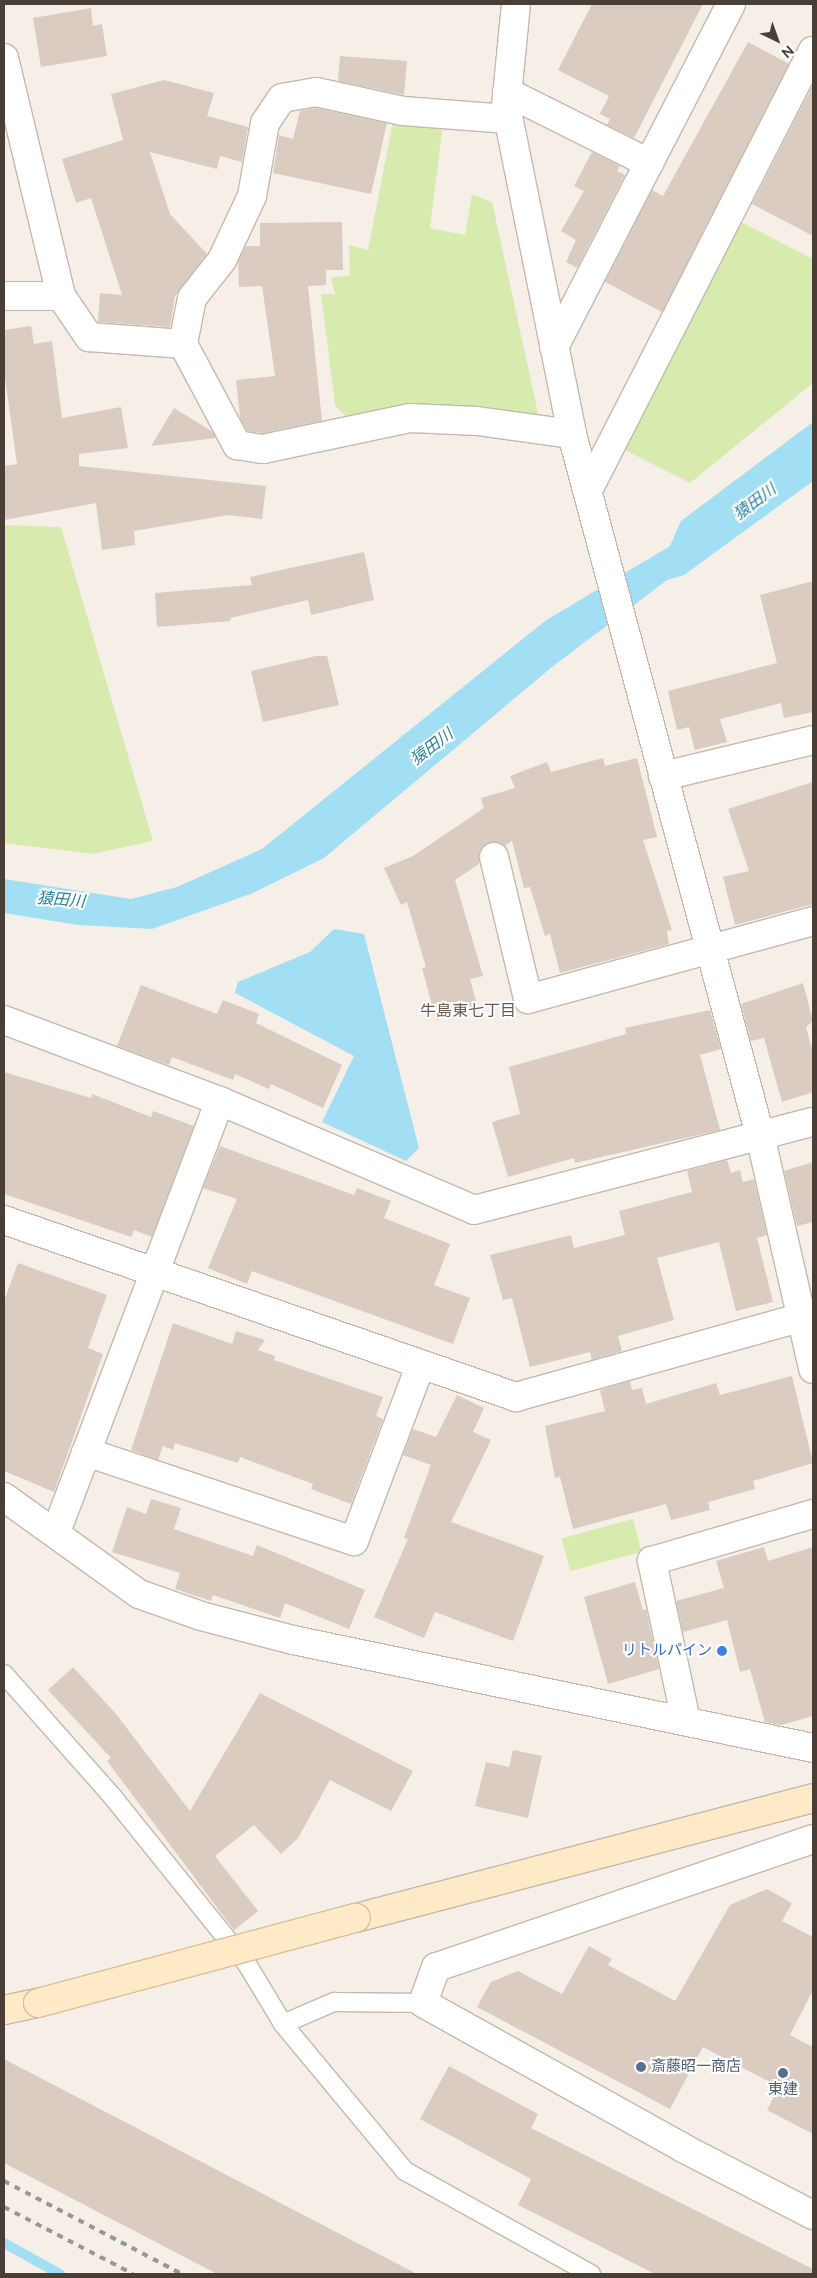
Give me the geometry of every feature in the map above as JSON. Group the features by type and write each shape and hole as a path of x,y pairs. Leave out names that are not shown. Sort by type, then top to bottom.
{"street":[{"path":"516,4 507,92 508,119 572,434 589,488 598,532 636,667 663,776 760,1135 806,1316 813,1369"},
{"path":"554,347 731,4"},
{"path":"589,488 813,51"},
{"path":"4,58 8,85 61,296 89,337 183,344"},
{"path":"508,119 403,111 316,92 282,98 266,123 252,196 222,260 192,298 183,344 237,445 262,449 410,418 477,421 572,434"},
{"path":"507,92 649,163"},
{"path":"4,296 61,296"},
{"path":"663,776 813,740"},
{"path":"494,857 528,999 813,921"},
{"path":"4,1020 220,1102 474,1210 813,1122"},
{"path":"56,1532 220,1102"},
{"path":"4,1220 516,1397 806,1316"},
{"path":"86,1452 354,1541 422,1364"},
{"path":"4,1497 56,1532 139,1594 201,1616 293,1640 813,1748"},
{"path":"686,1721 652,1561 813,1514"},
{"path":"4,2010 813,1798"},
{"path":"813,1839 436,1967 423,2003 683,2148 813,2215"}],"lane":[{"path":"4,1674 112,1796 246,1964 283,2024 405,2171 591,2274"},
{"path":"283,2024 334,2002 423,2003"}],"green space":[{"path":"393,121 443,125 430,228 465,235 472,194 492,202 540,422 347,418 335,405 321,294 335,294 331,277 350,276 349,245 368,250"},
{"path":"741,222 813,259 813,383 690,483 621,448"},
{"path":"4,525 61,527 153,841 93,854 4,843"},
{"path":"633,1519 642,1552 570,1571 562,1538"}],"water":[{"name":"猿田川","path":"813,422 813,481 684,575 667,580 552,667 324,858 253,893 152,929 78,925 4,913 4,879 131,899 177,887 262,849 545,621 670,546 681,521"},
{"path":"334,929 364,934 419,1148 406,1161 322,1122 354,1056 235,993 238,982 310,952"}],"building":[{"path":"592,4 703,4 634,138 607,125 610,119 600,114 609,96 558,70"},
{"path":"91,8 93,26 102,24 107,56 41,67 33,18"},
{"path":"748,42 789,64 662,312 605,282 652,190 663,196"},
{"path":"340,56 407,61 404,95 338,81"},
{"path":"164,80 214,93 207,116 248,127 242,162 220,156 217,169 150,152 170,214 207,254 175,296 170,327 98,322 100,293 122,295 91,198 76,203 62,159 123,140 111,94"},
{"path":"813,85 813,236 752,204"},
{"path":"316,108 387,123 371,194 273,173 279,135 293,139 300,111"},
{"path":"592,152 620,166 617,171 625,175 577,268 566,262 576,240 561,231 584,191 574,186"},
{"path":"342,222 343,270 326,270 326,285 308,286 322,421 263,433 247,431 240,418 236,380 275,376 262,286 239,287 238,262 246,246 260,246 260,223"},
{"path":"31,326 34,344 52,341 62,418 121,407 128,448 79,454 79,466 266,486 262,519 228,515 134,531 135,545 102,550 96,503 4,520 4,466 17,464 4,371 4,330"},
{"path":"174,408 213,432 216,438 151,446"},
{"path":"364,552 374,600 311,615 308,600 230,618 231,621 157,627 155,593 252,585 250,577"},
{"path":"813,581 813,712 784,718 781,703 720,719 727,742 695,750 689,727 677,730 668,691 777,663 760,595"},
{"path":"316,656 327,656 339,705 263,722 251,671"},
{"path":"603,758 605,766 637,758 657,837 643,840 672,930 667,931 669,944 560,973 550,934 545,936 530,887 524,888 512,841 505,846 490,842 479,852 479,864 455,880 483,976 470,979 478,1009 436,1020 422,968 426,967 407,902 401,905 384,868 413,856 484,808 481,798 515,788 510,776 547,762 551,772"},
{"path":"813,782 813,904 735,925 723,877 749,871 728,809"},
{"path":"803,983 813,1021 806,1027 813,1053 813,1092 782,1102 764,1038 751,1041 741,1004"},
{"path":"141,985 217,1014 223,1000 259,1014 256,1023 342,1065 323,1108 271,1084 269,1089 235,1074 233,1080 172,1057 169,1065 117,1046"},
{"path":"710,1010 721,1049 700,1055 720,1130 575,1163 574,1158 508,1177 492,1122 520,1114 509,1067 626,1034 625,1028"},
{"path":"4,1072 91,1098 92,1094 151,1117 153,1111 194,1126 152,1237 134,1230 131,1237 4,1194"},
{"path":"220,1146 354,1195 357,1188 391,1201 384,1218 450,1244 434,1285 470,1298 453,1344 252,1271 247,1284 208,1268 237,1199 203,1188"},
{"path":"727,1160 731,1173 740,1170 743,1182 754,1179 767,1235 757,1238 773,1302 736,1311 719,1242 657,1258 674,1320 618,1336 622,1351 592,1360 590,1352 530,1367 512,1298 503,1300 490,1255 571,1235 574,1248 625,1235 619,1211 692,1192 687,1171"},
{"path":"813,1162 813,1222 797,1226 784,1171"},
{"path":"18,1263 107,1295 88,1348 103,1354 54,1492 4,1471 4,1301"},
{"path":"173,1323 232,1344 236,1331 265,1340 258,1350 275,1356 274,1360 383,1397 376,1416 383,1419 351,1504 311,1489 313,1484 240,1457 238,1463 175,1443 173,1450 163,1446 158,1460 131,1450"},
{"path":"792,1376 813,1463 753,1481 755,1489 708,1502 710,1510 671,1520 666,1504 573,1529 560,1477 555,1478 545,1426 605,1411 600,1390 630,1381 632,1390 642,1388 646,1404 716,1383 720,1395"},
{"path":"457,1395 484,1408 473,1432 491,1440 451,1522 544,1556 513,1641 435,1612 424,1638 374,1617 408,1539 404,1538 431,1465 403,1455 413,1429 436,1437"},
{"path":"151,1499 181,1508 174,1529 253,1556 257,1545 365,1590 349,1629 285,1603 280,1618 213,1595 211,1601 175,1589 180,1573 112,1552 127,1507 146,1514"},
{"path":"764,1547 768,1561 813,1547 813,1716 781,1725 765,1722 750,1669 740,1672 727,1620 683,1632 676,1601 724,1588 716,1561"},
{"path":"635,1582 643,1610 646,1609 659,1669 608,1684 584,1597"},
{"path":"73,1667 116,1714 190,1811 260,1693 413,1771 391,1811 330,1780 298,1838 281,1854 254,1825 215,1856 258,1911 234,1930 107,1761 111,1758 48,1690"},
{"path":"513,1750 542,1756 528,1818 475,1806 486,1762 509,1767"},
{"path":"767,1889 792,1903 782,1921 813,1937 813,1990 790,2035 813,2047 813,2134 767,2110 779,2087 703,2047 670,2109 477,2007 491,1982 518,1971 562,1994 589,1946 612,1959 608,1965 675,2001 730,1905"},
{"path":"4,2059 417,2274 217,2274 4,2163"},
{"path":"449,2066 538,2114 531,2128 813,2269 813,2274 655,2274 518,2205 531,2179 420,2119"}],"waterway":[{"path":"4,2243 60,2274"}],"railway":[{"path":"4,2181 182,2274"},
{"path":"4,2207 133,2274"}],"place":[{"name":"リトルパイン","path":"722,1651"},
{"name":"斎藤昭一商店","path":"641,2067"},
{"name":"東建","path":"783,2073"}],"district":[{"name":"牛島東七丁目","path":"468,1011"}]}
